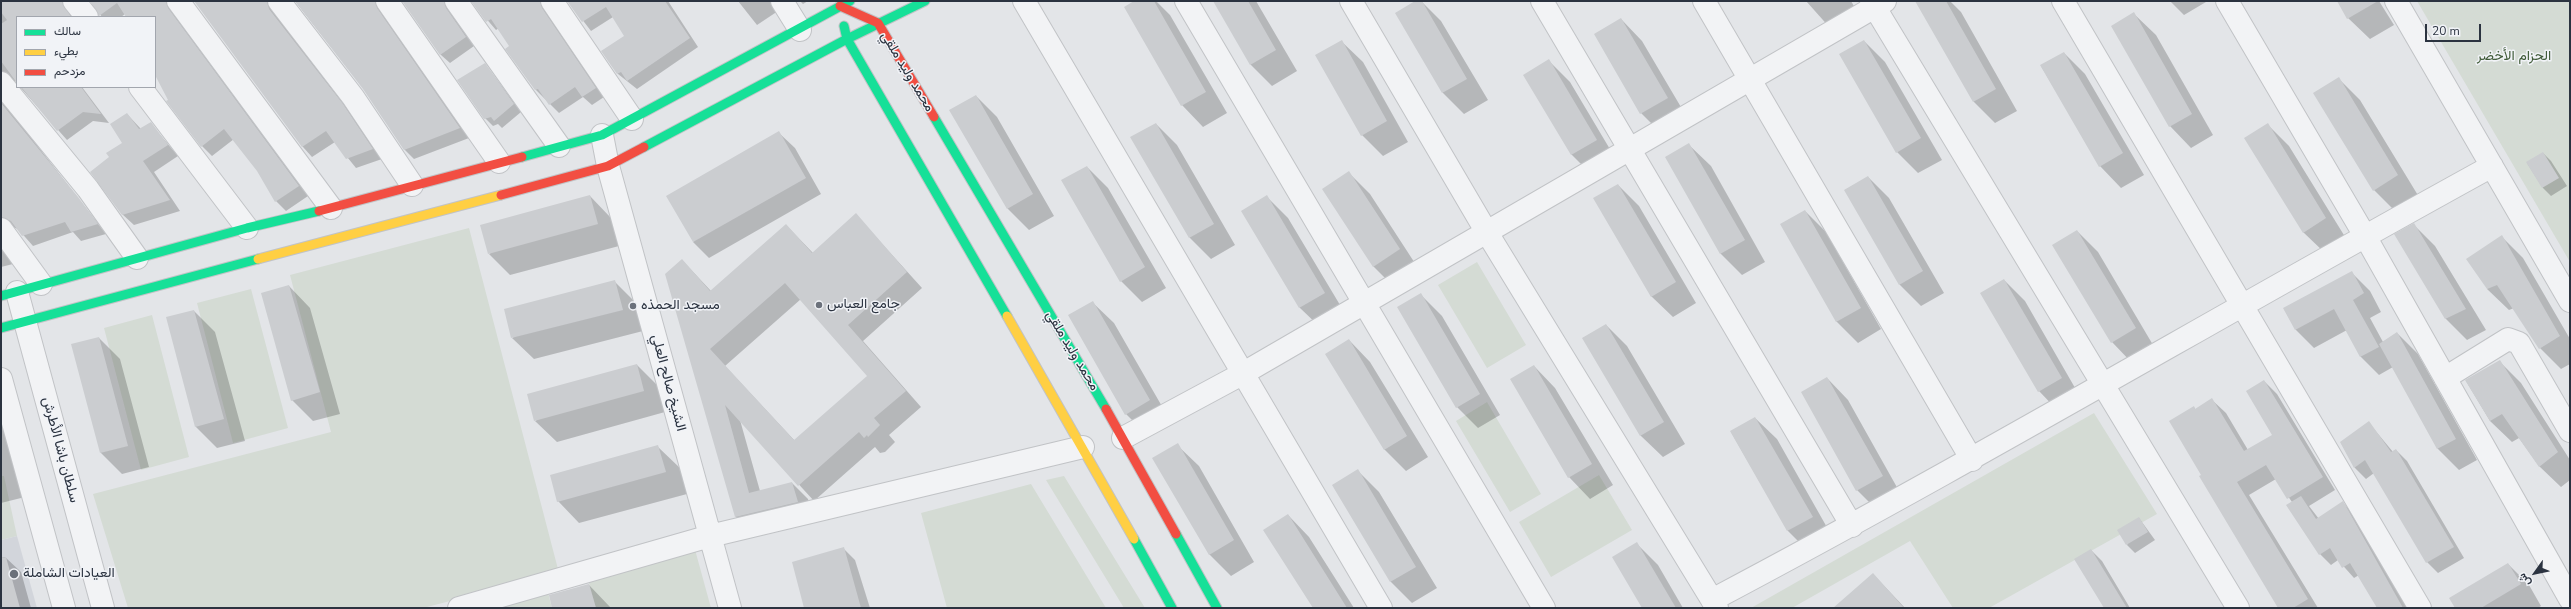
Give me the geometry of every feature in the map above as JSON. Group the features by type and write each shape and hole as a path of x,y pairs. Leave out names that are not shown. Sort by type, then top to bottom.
{"main road":[{"path":"9,294 247,228 330,208 602,135 800,30 850,1"},
{"path":"1,328 608,166 847,39 925,1"},
{"path":"840,6 847,39 1083,447 1172,608"},
{"name":"محمد وليد ملقي","path":"840,6 878,23 1123,438 1217,608"}],"street":[{"path":"74,1 86,16"},
{"path":"178,1 330,208"},
{"path":"279,1 353,97 412,185"},
{"path":"387,1 499,162"},
{"path":"456,1 559,146"},
{"path":"552,1 632,119"},
{"path":"782,1 800,30"},
{"path":"1024,1 1381,608"},
{"path":"1186,1 1362,303 1544,608"},
{"path":"1351,1 1486,230 1714,604 1972,460 2102,383 2242,307 2365,236 2492,166"},
{"path":"1542,1 1852,526"},
{"path":"1704,1 1972,460"},
{"path":"2063,1 2420,608"},
{"path":"2227,1 2365,236 2570,599"},
{"path":"2396,1 2570,300"},
{"path":"1123,438 1242,374 1486,230 1630,150 1750,80 1877,3 2102,383 2238,608"},
{"path":"1,83 88,190 137,258"},
{"path":"141,88 247,228"},
{"name":"الشيخ صالح العلي","path":"602,135 608,166 730,608"},
{"path":"1,229 41,284"},
{"name":"سلطان باشا الأطرش","path":"9,294 25,321 103,608"},
{"path":"2445,378 2508,339 2519,343 2563,402 2570,431"},
{"path":"1,378 64,608"},
{"path":"459,608 710,536 1083,447"}],"shaded area":[{"name":"العيادات الشاملة","path":"17,536 37,608 1,608 1,540"}],"green space":[{"name":"الحزام الأخضر","path":"2417,1 2570,1 2570,262"},
{"path":"469,228 559,573 423,608 128,608 93,494 331,432 290,275"},
{"path":"1477,262 1526,345 1487,368 1438,285"},
{"path":"251,289 288,428 233,443 197,303"},
{"path":"152,315 189,457 141,470 104,328"},
{"path":"1487,402 1541,494 1510,512 1456,421"},
{"path":"2094,413 2157,514 1989,608 1953,608 1910,541 1792,608 1751,608"},
{"path":"1599,475 1632,530 1551,577 1519,522"},
{"path":"1,476 4,476 17,536 1,540"},
{"path":"1064,476 1145,608 1124,608 1046,480"},
{"path":"1031,484 1106,608 947,608 921,513"},
{"path":"694,546 711,608 596,608 587,576"},
{"path":"547,589 552,608 488,608"}],"building":[{"path":"1,1 62,1 70,16 16,16 16,82 1,61 1,24 7,20 1,12"},
{"path":"90,1 166,1 168,8 299,186 275,202 257,171 224,129 201,147 166,101 168,100 156,77 156,16 125,16 117,3 99,16"},
{"path":"194,1 267,1 269,9 343,104 373,149 346,159 326,131 302,147"},
{"path":"295,1 375,1 377,8 460,128 404,150 363,89"},
{"path":"402,1 444,1 446,8 466,37 440,55"},
{"path":"471,1 540,1 542,8 596,88 582,97 575,87 549,105 538,89 535,90 505,49 509,46 491,19 486,22"},
{"path":"567,1 665,1 690,38 627,81 621,72 617,74 601,51 624,36 606,7 582,22"},
{"path":"1134,1 1154,1 1206,92 1181,106 1124,7"},
{"path":"1213,1 1248,1 1276,50 1250,65"},
{"path":"1415,1 1422,1 1467,79 1442,93 1395,13"},
{"path":"1915,1 1946,1 1996,89 1973,102"},
{"path":"2337,1 2378,1 2347,19"},
{"path":"2134,12 2192,114 2169,127 2111,26"},
{"path":"1621,18 1668,98 1640,114 1594,34"},
{"path":"1342,40 1387,121 1361,136 1315,55"},
{"path":"1864,40 1921,138 1896,153 1839,54"},
{"path":"2064,52 2123,153 2099,167 2040,65"},
{"path":"1549,59 1597,140 1571,155 1523,75"},
{"path":"485,63 514,104 494,121 491,117 484,119 457,80"},
{"path":"2339,77 2398,175 2373,191 2313,93"},
{"path":"22,88 82,88 101,114 83,112 57,131"},
{"path":"976,95 1033,194 1007,209 949,110"},
{"path":"1,103 78,197 98,224 71,232 65,222 22,236 11,221 1,217"},
{"path":"127,113 139,129 151,122 168,145 143,161 170,200 122,215 90,172 109,157 106,153 122,143 110,124"},
{"path":"1156,123 1214,224 1189,238 1130,137"},
{"path":"2268,123 2326,218 2303,233 2244,138"},
{"path":"779,131 806,178 693,242 666,196"},
{"path":"1689,143 1745,240 1720,254 1665,157"},
{"path":"2543,152 2559,178 2542,188 2526,162"},
{"path":"1087,166 1145,267 1120,282 1061,180"},
{"path":"1349,171 1400,249 1373,267 1322,189"},
{"path":"1868,176 1923,271 1899,285 1844,190"},
{"path":"1618,184 1676,282 1651,297 1593,198"},
{"path":"590,195 598,224 488,254 480,225"},
{"path":"1267,195 1325,293 1299,308 1241,211"},
{"path":"1805,210 1861,308 1836,322 1780,224"},
{"name":"جامع العباس","path":"856,213 907,272 848,325 906,391 874,418 880,425 868,437 867,435 864,438 859,432 798,486 725,405 749,493 792,482 798,502 735,517 665,274 682,259 710,291 786,224 812,253","holes":["785,283 867,376 794,440 710,349"]},
{"path":"2414,223 2466,309 2445,319 2394,234"},
{"path":"2077,230 2136,328 2111,343 2052,245"},
{"path":"2502,235 2560,336 2539,349 2497,285 2487,289 2466,259"},
{"path":"2352,271 2364,293 2353,300 2379,347 2360,357 2334,309 2295,330 2283,308"},
{"path":"2004,279 2062,378 2038,392 1980,293"},
{"path":"615,280 623,310 511,338 504,309"},
{"path":"289,285 320,392 291,401 261,293"},
{"path":"1421,293 1480,394 1456,408 1397,307"},
{"path":"1093,301 1150,400 1125,415 1068,315"},
{"path":"194,310 224,419 195,427 166,317"},
{"path":"1606,324 1664,422 1640,436 1582,338"},
{"path":"2397,332 2456,439 2437,449 2379,344"},
{"path":"99,337 128,446 100,453 71,344"},
{"path":"1349,339 1407,436 1384,450 1325,354"},
{"path":"2500,360 2558,452 2539,467 2502,414 2490,421 2465,380"},
{"path":"637,364 644,391 534,421 527,394"},
{"path":"1534,365 1592,464 1568,478 1510,379"},
{"path":"1827,377 1883,476 1856,491 1801,392"},
{"path":"2264,380 2323,477 2287,499 2266,465 2237,482 2308,599 2293,608 2278,608 2199,476 2201,475 2169,421 2194,406 2195,409 2212,398 2244,451 2272,435 2246,391"},
{"path":"1755,417 1813,517 1787,531 1730,431"},
{"path":"2369,421 2391,452 2396,449 2454,547 2426,563 2365,460 2354,468 2340,442"},
{"path":"1178,443 1234,540 1209,555 1152,458"},
{"path":"658,445 666,472 557,502 550,475"},
{"path":"1358,469 1416,567 1390,582 1332,485"},
{"path":"2301,496 2316,519 2343,501 2403,608 2377,608 2350,563 2342,568 2330,548 2319,555 2286,505"},
{"path":"1288,514 1347,608 1313,608 1263,530"},
{"path":"2139,517 2148,532 2126,545 2117,530"},
{"path":"1637,542 1676,608 1642,608 1612,557"},
{"path":"844,547 861,608 804,608 792,562"},
{"path":"2091,549 2127,608 2104,608 2074,559"},
{"path":"6,557 20,608 1,608 1,558"},
{"path":"2508,563 2521,584 2481,608 2455,608 2449,598"},
{"path":"1873,573 1904,608 1833,608"},
{"path":"589,584 596,608 552,608 549,595"}],"traffic: fast":[{"path":"522,157 602,135 850,1"},
{"path":"644,147 847,39 925,1"},
{"path":"844,26 847,39 1007,316"},
{"path":"934,117 1106,409"},
{"path":"1,296 247,228 319,211"},
{"path":"1,328 258,259"},
{"path":"1176,534 1217,608"},
{"path":"1134,539 1172,608"}],"traffic: slow":[{"path":"258,259 501,195"},
{"path":"1007,316 1134,539"}],"traffic: jam":[{"path":"840,6 878,23 934,117"},
{"path":"501,195 608,166 644,147"},
{"path":"319,211 522,157"},
{"path":"1106,409 1176,534"}],"place":[{"name":"جامع العباس","path":"819,305"},
{"name":"مسجد الحمذه","path":"633,306"},
{"name":"العيادات الشاملة","path":"14,574"}]}
